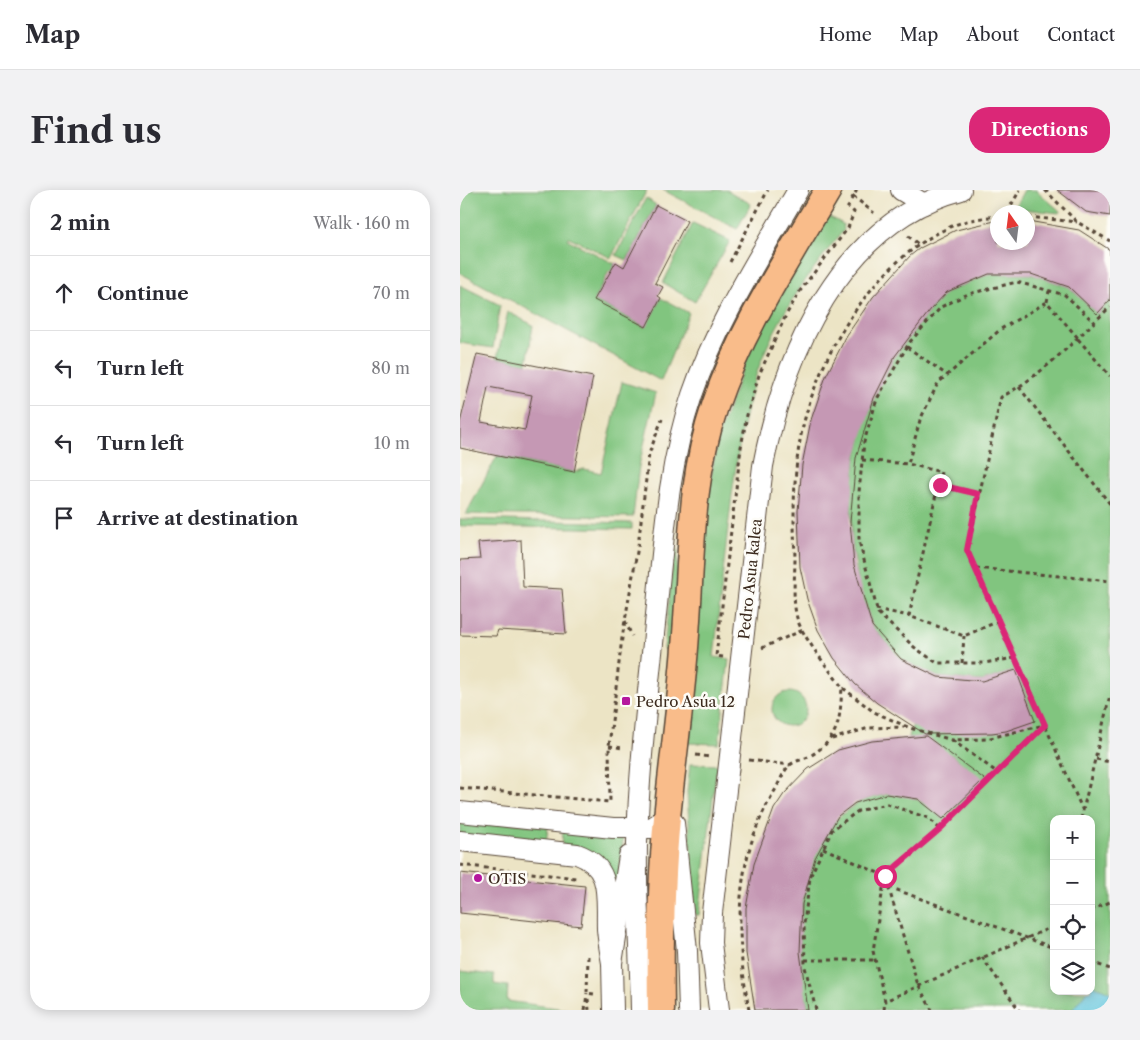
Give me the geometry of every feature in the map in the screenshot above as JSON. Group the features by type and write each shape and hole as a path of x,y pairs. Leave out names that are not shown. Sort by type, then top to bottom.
{"main road":[{"path":"661,1010 661,912 653,822 686,634 691,527 695,490 715,406 740,344 828,190"}],"street":[{"path":"641,1010 653,822 664,536 673,464 692,394 718,331 798,190"},
{"path":"901,190 924,204"},
{"name":"Pedro Asua kalea","path":"719,1010 711,943 712,913 762,466 773,416 802,337 824,298 868,244 891,224 924,204 961,190"},
{"path":"460,812 653,822 678,849 687,951 689,1010"},
{"path":"612,963 625,871 653,822"},
{"path":"460,841 577,854 590,858 605,881 607,931 612,963 613,1010"}],"path":[{"path":"1011,205 1020,190"},
{"path":"1045,190 1077,222 1110,241"},
{"path":"990,217 975,218 950,226 918,244 887,271 847,322 822,371 805,417 796,468 794,528 797,618 842,688 874,712 906,726 952,740 986,739 1045,725"},
{"path":"1035,218 1077,222"},
{"path":"1015,658 984,663 937,663 914,648 878,613 859,542 859,492 864,442 877,399 907,347 941,307 968,294 1017,282 1066,295 1094,322"},
{"path":"1047,302 1049,291"},
{"path":"1047,302 1110,376"},
{"path":"908,464 920,420 938,383 1001,328 1047,302"},
{"path":"1083,811 967,550 1001,396 1019,387 1078,338 1110,307"},
{"path":"907,347 947,376"},
{"path":"1019,387 1110,504"},
{"path":"862,460 908,464 941,472 940,485 909,616"},
{"path":"940,485 978,494"},
{"path":"976,568 1110,581"},
{"path":"876,609 909,616 964,636 999,622"},
{"path":"758,650 803,630"},
{"path":"962,663 964,636"},
{"path":"831,739 839,725 842,688"},
{"path":"1082,815 1110,695"},
{"path":"884,1010 885,1001 873,952 885,876 940,829 1045,725"},
{"path":"749,1010 741,967 738,912 749,854 762,812 790,765 809,756 831,739 869,728 906,726"},
{"path":"952,740 998,773"},
{"path":"746,760 748,751"},
{"path":"1096,759 1110,762"},
{"path":"460,788 559,798"},
{"path":"816,1010 805,960 804,924 810,877 832,830 858,811 887,804 928,818 940,829"},
{"path":"823,848 885,876 918,985 932,1010"},
{"path":"460,865 552,875"},
{"path":"889,887 1050,947"},
{"path":"1095,908 1110,902"},
{"path":"885,1001 1050,928"},
{"path":"982,958 1018,1010"},
{"path":"805,960 875,960"},
{"path":"1095,964 1110,970"},
{"path":"585,1010 588,993 589,1010"}],"green space":[{"path":"460,190 647,190 611,258 569,237 567,239 615,264 611,272 609,271 594,300 645,327 661,298 689,313 661,381 460,273"},
{"path":"663,190 727,190 751,204 737,229"},
{"path":"1024,190 1036,190 1060,211 1059,213 1035,210 1035,205 1016,205"},
{"path":"646,198 656,205 627,260 616,255"},
{"path":"826,215 843,224 844,230 822,257 783,315 760,365 744,419 732,495 714,657 729,659 719,744 685,743 702,531 718,436 750,349"},
{"path":"693,223 730,241 695,302 663,283"},
{"path":"989,274 1031,274 1069,287 1097,314 1110,300 1110,1010 809,1010 803,984 800,954 801,921 805,889 814,858 827,832 846,811 871,798 882,795 910,797 927,805 944,818 983,780 952,755 908,740 913,723 947,730 974,732 1000,729 1034,720 1016,670 982,681 938,677 901,659 872,626 859,585 852,543 851,501 856,458 867,418 884,376 895,356 931,309 947,292"},
{"path":"460,285 500,305 493,348 460,343"},
{"path":"508,312 533,325 527,364 497,358"},
{"path":"622,382 656,393 639,466 633,517 466,514 497,456 574,472 584,469 601,473"},
{"path":"460,519 632,523 632,529 460,526"},
{"path":"674,550 678,550 675,650 664,649"},
{"path":"789,692 796,693 801,697 805,702 805,716 801,721 796,725 789,726 782,725 777,721 773,716 772,709 773,702 777,697 782,693"},
{"path":"690,764 717,765 699,915 695,915 687,792"},
{"path":"460,818 548,827 546,844 460,835"},
{"path":"563,830 621,835 623,840 616,906 613,887 562,845"},
{"path":"460,971 494,975 494,984 508,986 507,1001 572,1010 460,1010"}],"water":[{"path":"1095,986 1110,992 1110,1010 1072,1010 1084,995 1095,995"}],"building":[{"path":"1057,190 1110,190 1110,216 1086,212"},
{"path":"656,205 687,221 655,283 663,287 658,296 661,298 646,327 594,300 616,262 624,267"},
{"path":"990,222 990,250 1035,250 1035,222 1079,230 1110,250 1110,300 1097,314 1069,287 1031,274 989,274 947,292 931,309 895,356 874,398 856,458 850,522 854,565 872,626 901,659 938,677 982,681 1016,670 1035,721 1006,731 992,733 925,734 877,703 855,684 834,658 818,630 807,599 800,567 798,511 802,465 811,420 826,376 847,335 873,297 910,256 920,248 956,230"},
{"path":"477,354 593,377 574,472 460,448 460,423","holes":["488,387 532,395 525,430 481,422"]},
{"path":"521,540 523,587 562,589 566,634 498,630 496,636 460,635 460,560 480,559 478,543"},
{"path":"926,736 984,779 943,819 918,799 886,794 855,803 838,816 815,858 802,904 800,952 808,1010 755,1010 746,953 746,908 754,864 774,809 784,794 808,769 838,750 872,741"},
{"path":"460,873 585,886 581,926 460,913"}],"place":[{"name":"Pedro Asúa 12","path":"626,701"},
{"name":"OTIS","path":"478,878"}],"route":[{"path":"885,876 940,829 1045,725 967,550 978,494 940,485"}]}
